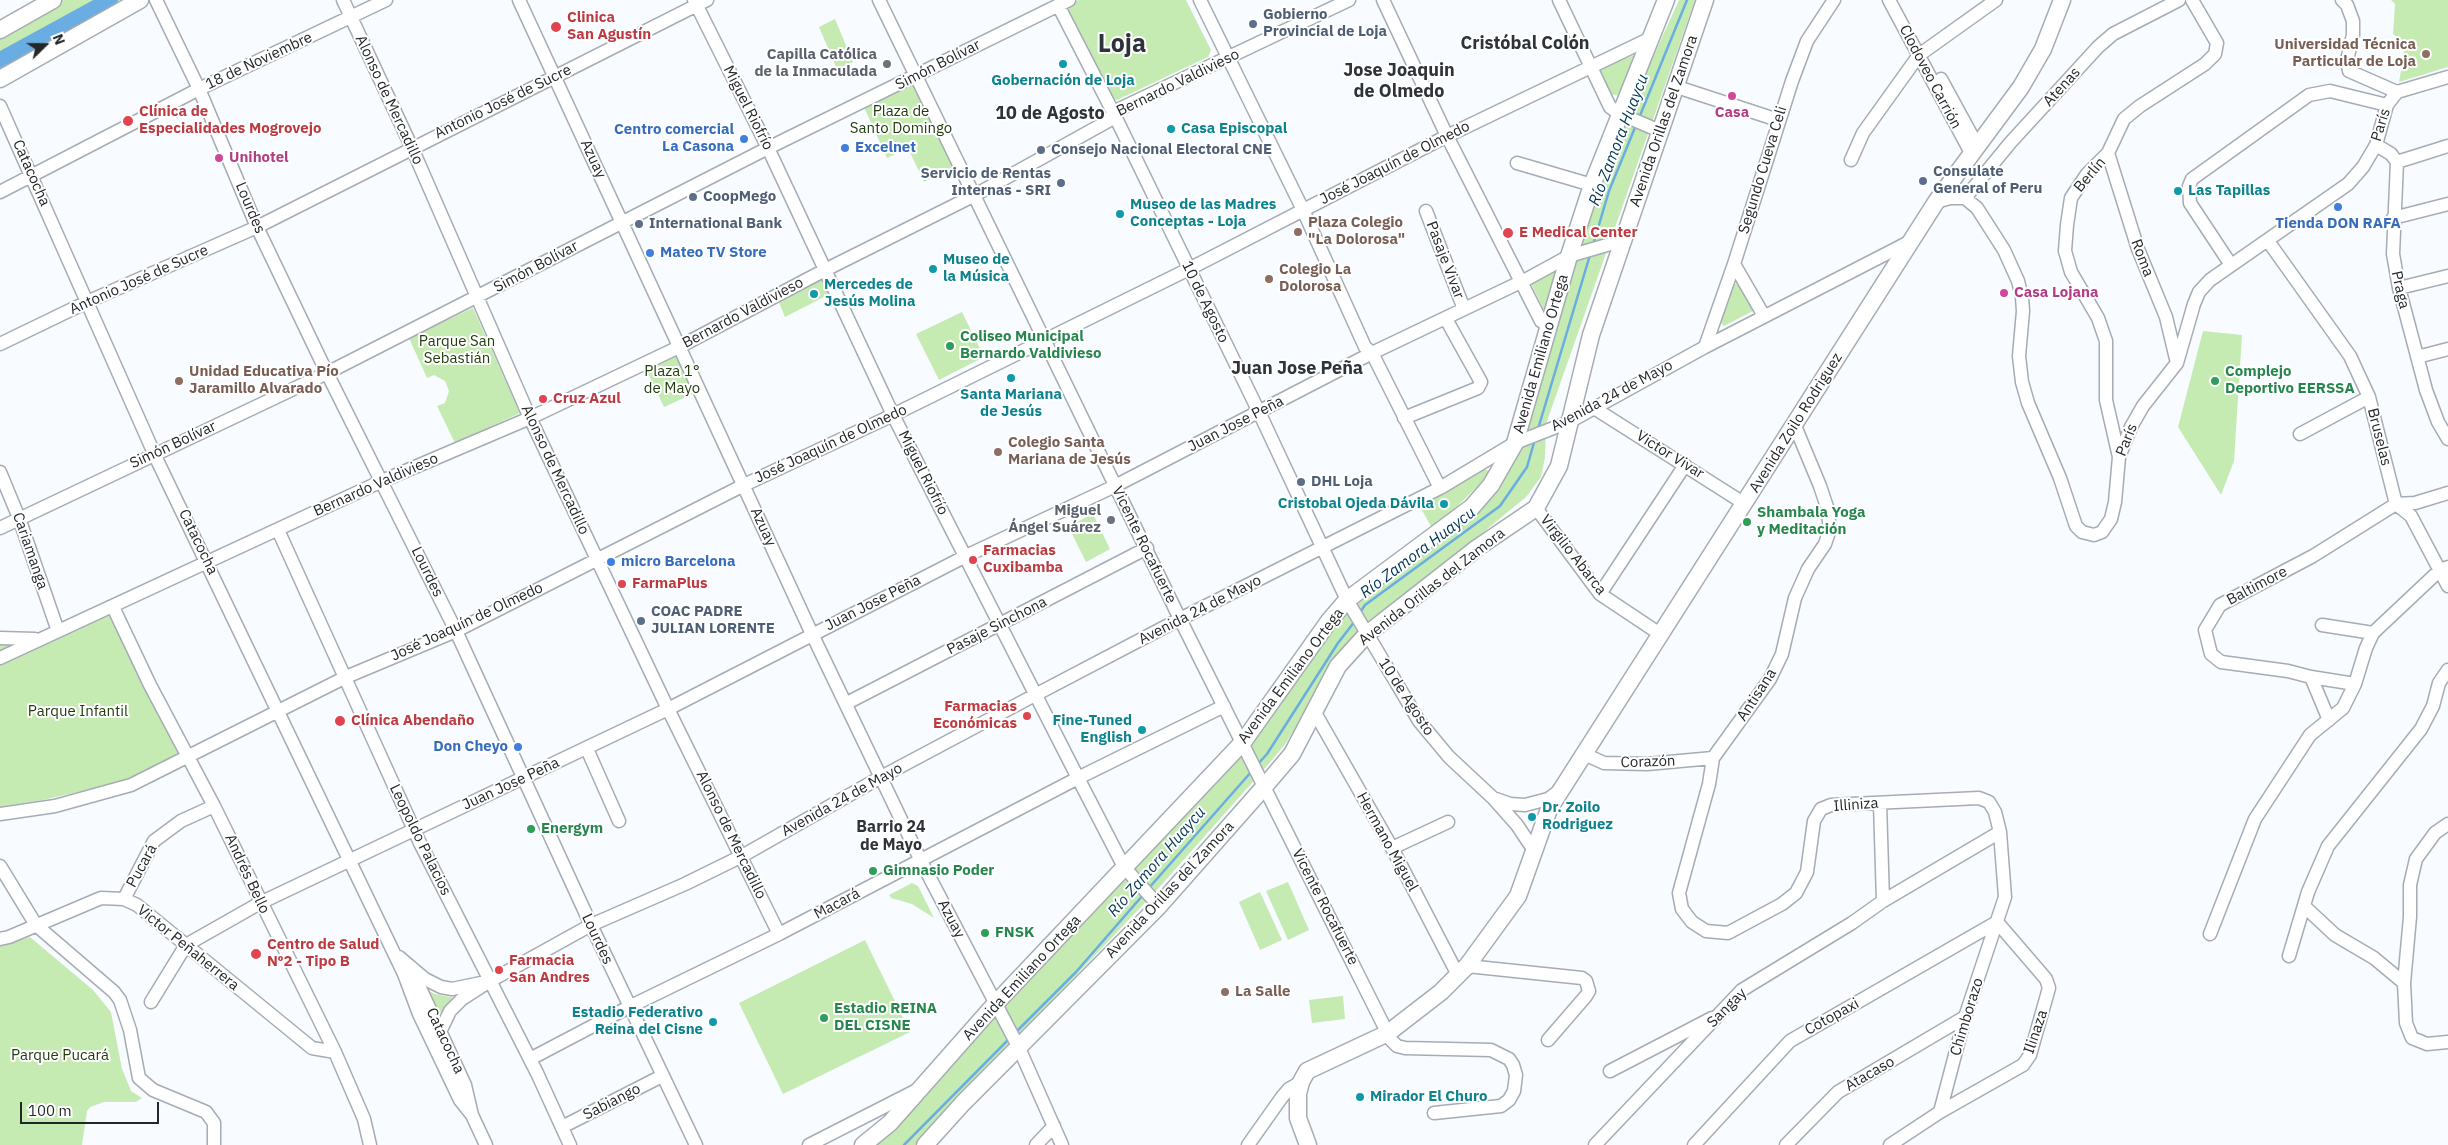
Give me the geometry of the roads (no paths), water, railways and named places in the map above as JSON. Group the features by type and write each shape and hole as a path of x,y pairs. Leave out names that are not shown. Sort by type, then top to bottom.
{"main road":[{"path":"0,30 53,0"},
{"path":"0,79 140,0"},
{"name":"Avenida Emiliano Ortega","path":"863,1145 890,1123 919,1089 1126,870 1243,742 1329,621 1347,600 1472,507 1496,478 1515,443 1549,328 1574,254 1592,185 1666,0"},
{"name":"Avenida Orillas del Zamora","path":"925,1145 1016,1043 1156,904 1264,787 1292,754 1338,666 1367,634 1477,548 1536,508 1559,466 1591,335 1619,241 1678,87 1706,0"},
{"name":"Avenida Zoilo Rodriguez","path":"1301,1082 1311,1068 1388,1033 1441,992 1463,970 1518,896 1548,810 1936,202 2032,68 2043,50 2062,0"},
{"path":"1301,1082 1298,1094 1298,1118 1308,1145"}],"street":[{"name":"Lourdes","path":"156,0 200,89 257,227 327,373 456,631 524,777 590,926 696,1145"},
{"name":"Alonso de Mercadillo","path":"343,0 412,148 530,418 668,709 779,934"},
{"name":"18 de Noviembre","path":"0,192 200,89 386,0"},
{"name":"Azuay","path":"519,0 812,634 921,861 1016,1043 1062,1145"},
{"name":"Vicente Rocafuerte","path":"879,0 915,77 1046,339 1180,619 1388,1033"},
{"path":"1200,0 1227,58 1304,210 1365,347 1372,353 1440,488"},
{"name":"Bernardo Valdivieso","path":"39,638 114,606 206,561 278,530 382,481 530,418 679,347 825,270 975,195 1110,120 1113,112 1349,0"},
{"path":"1383,0 1447,136 1541,321 1549,328"},
{"path":"1560,0 1610,107 1620,114 1660,131"},
{"name":"Segundo Cueva Celi","path":"1705,347 1734,264 1778,120 1807,41 1834,0"},
{"name":"Clodoveo Carrión","path":"1889,0 1923,53"},
{"name":"Clodoveo Carrión","path":"1898,0 1923,53 1974,149"},
{"path":"1851,160 1863,133 1923,53 1996,0"},
{"name":"Atenas","path":"1965,198 2010,143 2098,47 2113,34 2179,0"},
{"name":"Berlín","path":"2119,457 2106,400 2104,335 2098,318 2071,272 2065,251 2071,198 2087,174 2108,153 2124,119 2162,91 2205,64 2215,54 2217,43 2192,0"},
{"path":"2342,0 2347,5 2353,21 2353,35 2347,60 2349,71 2397,92"},
{"name":"Antonio José de Sucre","path":"0,344 88,302 257,227 699,2"},
{"name":"Miguel Riofrío","path":"699,2 893,415 966,556 1035,696 1126,870 1156,904"},
{"name":"Simón Bolívar","path":"0,528 327,373 768,148 1064,2"},
{"name":"10 de Agosto","path":"1064,2 1113,112 1259,412 1347,600 1419,721 1449,757 1493,798 1517,825 1533,849"},
{"name":"José Joaquín de Olmedo","path":"0,814 54,806 98,796 130,785 346,677 456,631 744,485 893,415 1189,269 1447,136 1649,39"},
{"name":"París","path":"1965,198 1977,208 1986,221 2004,250 2018,281 2023,311 2020,356 2022,382 2028,403 2060,478 2076,526 2082,532 2094,534 2102,532 2111,519 2115,502 2119,457 2131,427 2143,406 2177,363 2199,292 2210,280 2348,184 2363,167 2376,145 2387,105 2397,92 2448,77"},
{"path":"1678,87 1778,120"},
{"path":"2231,265 2190,203 2189,186 2192,179 2309,95 2330,91 2387,105"},
{"name":"Catacocha","path":"0,106 154,454 348,861 394,952 419,1014 460,1100 472,1115"},
{"path":"2376,145 2391,154 2397,162 2448,146"},
{"name":"Roma","path":"2108,153 2138,249 2166,317 2168,333 2177,363"},
{"name":"Praga","path":"2397,162 2393,218 2393,254 2398,288 2417,357 2443,421 2448,439"},
{"path":"1517,163 1592,185"},
{"path":"1936,202 1950,198 1965,198"},
{"path":"2393,218 2448,204"},
{"name":"Pasaje Vivar","path":"1426,211 1464,309"},
{"name":"Juan Jose Peña","path":"151,1002 186,945 260,904 668,709 966,556 1115,486 1372,353 1446,319 1574,254 1619,241"},
{"name":"Avenida 24 de Mayo","path":"490,981 590,926 685,884 742,856 881,777 1180,619 1440,488 1515,443 1569,422 1705,347 1911,241"},
{"name":"Bruselas","path":"2268,241 2345,349 2369,397 2396,504"},
{"path":"1734,264 1764,316"},
{"path":"2398,288 2448,276"},
{"path":"1404,418 1478,388 1481,382 1446,319"},
{"path":"2417,357 2448,349"},
{"path":"2300,434 2369,397"},
{"name":"Victor Vivar","path":"1594,408 1745,504"},
{"name":"Antisana","path":"1682,909 1680,893 1713,758 1770,679 1782,654 1794,598 1808,569 1825,544 1830,529 1825,500 1794,426"},
{"path":"1600,594 1685,465"},
{"name":"Cariamanga","path":"0,472 19,518 58,631"},
{"name":"Baltimore","path":"2355,684 2311,677 2288,671 2221,662 2211,654 2205,630 2220,605 2312,556 2396,504 2415,503 2448,493"},
{"path":"2396,504 2411,516 2444,569 2448,586"},
{"name":"Virgilio Abarca","path":"1536,508 1600,594 1660,634"},
{"name":"Leopoldo Palacios","path":"278,530 414,830 530,1059 570,1145"},
{"name":"Pasaje Sinchona","path":"846,703 1147,548"},
{"path":"2210,934 2254,819 2310,735 2343,708 2355,684 2366,648 2373,633 2444,569"},
{"name":"Andrés Bello","path":"114,606 150,685 189,756 260,904 335,1052 364,1119 370,1145"},
{"path":"2322,625 2373,633"},
{"path":"0,638 39,638"},
{"path":"0,658 39,638"},
{"path":"2289,956 2308,892 2328,846 2421,730 2433,706 2439,683 2448,670"},
{"path":"2311,677 2329,720"},
{"name":"Macará","path":"530,1059 629,1007 779,934 1078,778 1224,706"},
{"name":"Hermano Miguel","path":"1314,710 1463,970"},
{"path":"587,749 619,821"},
{"name":"Corazón","path":"1584,754 1604,763 1647,764 1713,758"},
{"name":"10 de Agosto","path":"1493,798 1510,804 1534,804 1548,799 1562,788"},
{"name":"Illiniza","path":"1682,909 1692,922 1706,931 1728,933 1750,923 1782,904 1796,893 1807,872 1814,821 1822,809 1831,805 1979,798 1989,802 1995,812 2000,832 2005,897 1997,922"},
{"path":"1880,804 1883,901"},
{"name":"Pucará","path":"124,899 154,841 181,821 214,806"},
{"path":"1392,848 1448,822"},
{"path":"2448,824 2435,833 2416,859 2410,885 2410,917 2404,983 2406,1023 2412,1038 2427,1044 2448,1042"},
{"name":"Sangay","path":"1595,1145 1742,990 1852,923 1883,901 2000,832"},
{"path":"0,866 36,925 114,992 124,1010 139,1078 153,1090 206,1112 214,1123 214,1145"},
{"name":"Victor Peñaherrera","path":"0,938 9,937 102,898 124,899 137,905 312,1048 335,1052"},
{"path":"2305,907 2335,935 2374,958 2404,983"},
{"name":"Chimborazo","path":"1940,1112 1965,1017 1997,922"},
{"name":"Ilinaza","path":"1890,1145 1940,1112 2023,1065 2030,1055 2050,988 2046,979 1997,922"},
{"name":"Cotopaxi","path":"1694,1145 1790,1041 1997,922"},
{"path":"394,952 425,979 441,987 452,989 490,981"},
{"path":"1463,970 1582,978 1586,981 1589,990 1586,996 1548,1040"},
{"name":"Catacocha","path":"404,974 420,988 465,1085 472,1115 486,1145"},
{"path":"440,1032 456,1005 490,981"},
{"path":"1610,1071 1721,1014"},
{"name":"Atacaso","path":"1786,1145 1838,1092 1965,1017"},
{"path":"1388,1033 1393,1043 1397,1046 1491,1050 1509,1059 1514,1066 1516,1075 1514,1091 1509,1100 1501,1106 1434,1113"},
{"name":"Sabiango","path":"562,1128 662,1076"},
{"path":"1248,1145 1282,1097 1289,1089 1301,1082"},
{"name":"Avenida Emiliano Ortega","path":"808,1145 919,1089"},
{"path":"1036,1145 1054,1126"}],"waterway":[{"path":"0,60 110,0"},
{"name":"Río Zamora Huaycu","path":"1639,118 1687,0"},
{"name":"Río Zamora Huaycu","path":"1593,245 1609,191 1636,125"},
{"name":"Río Zamora Huaycu","path":"1538,429 1590,255"},
{"name":"Río Zamora Huaycu","path":"1359,614 1365,605 1500,506 1527,467 1535,439"},
{"name":"Río Zamora Huaycu","path":"1257,765 1267,754 1338,643 1355,621"},
{"name":"Río Zamora Huaycu","path":"1148,889 1252,771"},
{"name":"Río Zamora Huaycu","path":"1016,1032 1076,972 1143,895"},
{"name":"Río Zamora Huaycu","path":"904,1145 1010,1038"}],"place":[{"name":"Gobierno Provincial de Loja","path":"1253,24"},
{"name":"Clinica San Agustín","path":"556,27"},
{"name":"Universidad Técnica Particular de Loja","path":"2426,54"},
{"name":"Capilla Católica de la Inmaculada","path":"887,64"},
{"name":"Gobernación de Loja","path":"1063,64"},
{"name":"Casa","path":"1732,96"},
{"name":"Clínica de Especialidades Mogrovejo","path":"128,121"},
{"name":"Casa Episcopal","path":"1171,129"},
{"name":"Centro comercial La Casona","path":"744,139"},
{"name":"Excelnet","path":"845,148"},
{"name":"Consejo Nacional Electoral CNE","path":"1041,150"},
{"name":"Unihotel","path":"219,158"},
{"name":"Consulate General of Peru","path":"1923,181"},
{"name":"Servicio de Rentas Internas - SRI","path":"1061,183"},
{"name":"Las Tapillas","path":"2178,191"},
{"name":"CoopMego","path":"693,197"},
{"name":"Tienda DON RAFA","path":"2338,207"},
{"name":"Museo de las Madres Conceptas - Loja","path":"1120,214"},
{"name":"International Bank","path":"639,224"},
{"name":"Plaza Colegio \"La Dolorosa\"","path":"1298,232"},
{"name":"E Medical Center","path":"1508,233"},
{"name":"Mateo TV Store","path":"650,253"},
{"name":"Museo de la Música","path":"933,269"},
{"name":"Colegio La Dolorosa","path":"1269,279"},
{"name":"Casa Lojana","path":"2004,293"},
{"name":"Mercedes de Jesús Molina","path":"814,294"},
{"name":"Coliseo Municipal Bernardo Valdivieso","path":"950,346"},
{"name":"Santa Mariana de Jesús","path":"1011,378"},
{"name":"Unidad Educativa Pío Jaramillo Alvarado","path":"179,381"},
{"name":"Complejo Deportivo EERSSA","path":"2215,381"},
{"name":"Cruz Azul","path":"543,399"},
{"name":"Colegio Santa Mariana de Jesús","path":"998,452"},
{"name":"DHL Loja","path":"1301,482"},
{"name":"Cristobal Ojeda Dávila","path":"1444,504"},
{"name":"Miguel Ángel Suárez","path":"1111,520"},
{"name":"Shambala Yoga y Meditación","path":"1747,522"},
{"name":"Farmacias Cuxibamba","path":"973,560"},
{"name":"micro Barcelona","path":"611,562"},
{"name":"FarmaPlus","path":"622,584"},
{"name":"COAC PADRE JULIAN LORENTE","path":"641,621"},
{"name":"Farmacias Económicas","path":"1027,716"},
{"name":"Clínica Abendaño","path":"340,721"},
{"name":"Fine-Tuned English","path":"1142,730"},
{"name":"Don Cheyo","path":"518,747"},
{"name":"Dr. Zoilo Rodriguez","path":"1532,817"},
{"name":"Energym","path":"531,829"},
{"name":"Gimnasio Poder","path":"873,871"},
{"name":"FNSK","path":"985,933"},
{"name":"Centro de Salud N⁰2 - Tipo B","path":"256,954"},
{"name":"Farmacia San Andres","path":"499,970"},
{"name":"La Salle","path":"1225,992"},
{"name":"Estadio REINA DEL CISNE","path":"824,1018"},
{"name":"Estadio Federativo Reina del Cisne","path":"713,1022"},
{"name":"Mirador El Churo","path":"1360,1097"}],"district":[{"name":"Cristóbal Colón","path":"1525,44"},
{"name":"Loja","path":"1122,45"},
{"name":"Jose Joaquin de Olmedo","path":"1399,81"},
{"name":"10 de Agosto","path":"1050,114"},
{"name":"Juan Jose Peña","path":"1297,369"},
{"name":"Barrio 24 de Mayo","path":"891,836"}],"park label":[{"name":"Plaza de Santo Domingo","path":"901,120"},
{"name":"Parque San Sebastián","path":"457,350"},
{"name":"Plaza 1° de Mayo","path":"672,380"},
{"name":"Parque Infantil","path":"78,712"},
{"name":"Parque Pucará","path":"60,1056"}]}
